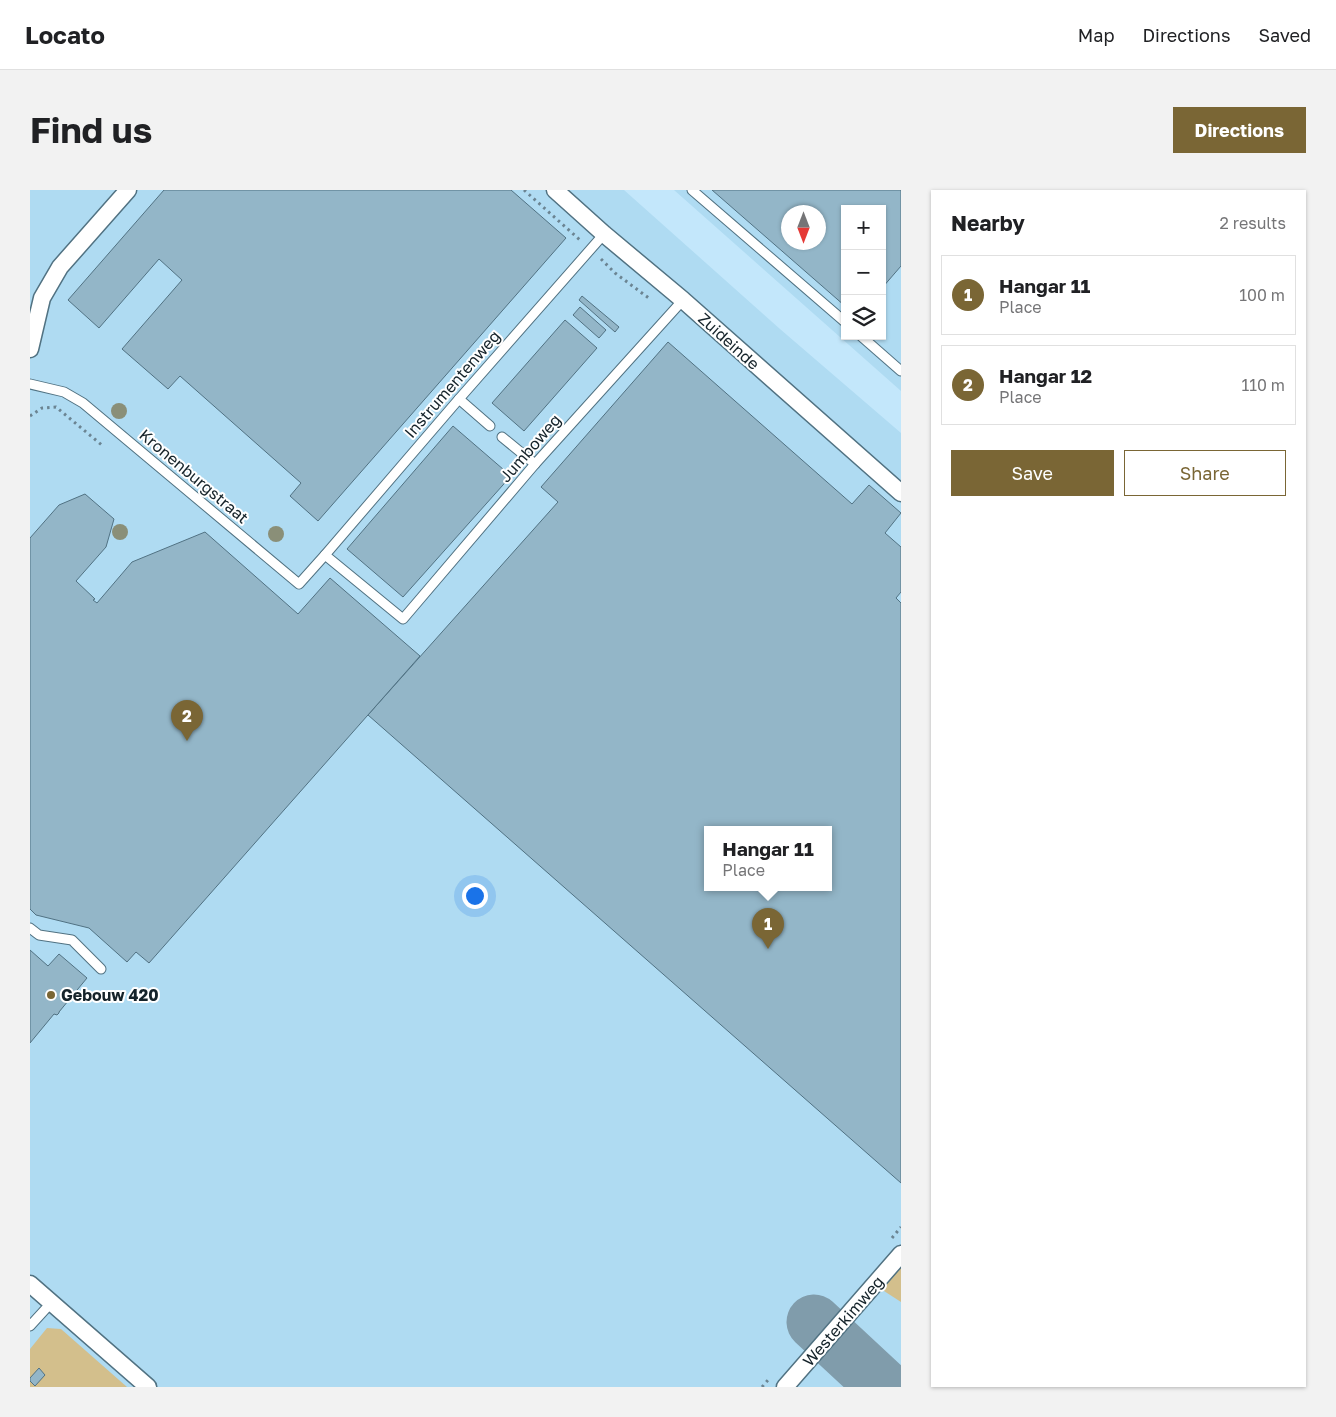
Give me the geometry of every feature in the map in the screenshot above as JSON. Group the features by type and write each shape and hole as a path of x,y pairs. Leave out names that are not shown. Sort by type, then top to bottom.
{"street":[{"path":"30,349 42,298 60,268 128,190"},
{"name":"Zuideinde","path":"555,190 683,300 901,493"},
{"name":"Westerkimweg","path":"784,1387 901,1254"},
{"path":"30,1284 148,1387"}],"lane":[{"path":"692,190 841,319"},
{"name":"Instrumentenweg","path":"325,555 604,234"},
{"name":"Jumboweg","path":"325,555 402,620 535,464 683,300"},
{"path":"866,340 901,371"},
{"name":"Kronenburgstraat","path":"30,384 64,392 83,403 299,584 325,555"},
{"path":"459,399 490,426"},
{"path":"502,437 535,464"},
{"path":"30,928 39,935 72,940 101,969"},
{"path":"30,1326 51,1302"}],"path":[{"path":"30,416 42,408 56,407 103,446"}],"shaded area":[{"path":"30,190 624,190 780,329 901,433 901,1387 30,1387"},
{"path":"674,190 901,190 901,391 843,340 886,340 886,205 841,205 841,338"},
{"path":"901,1260 901,1302 878,1286"},
{"path":"47,1328 61,1329 127,1387 30,1387 30,1349"}],"building":[{"path":"164,190 511,190 566,238 318,521 290,496 301,483 180,376 168,389 122,349 182,280 159,259 99,328 68,300"},
{"path":"712,190 901,190 901,266 886,283 886,205 841,205 841,303"},
{"path":"582,296 619,327 615,332 579,300"},
{"path":"580,307 606,330 599,338 573,315"},
{"path":"565,320 597,348 524,431 492,403"},
{"path":"668,342 852,504 869,485 901,513 885,533 901,547 901,592 896,598 901,603 901,1183 368,715 558,502 541,487"},
{"path":"453,426 511,476 403,597 347,549"},
{"path":"85,494 114,519 106,547 76,581 97,603 132,562 205,532 298,614 330,578 420,656 149,963 136,952 127,962 89,928 36,915 30,909 30,538 59,505"},
{"name":"Gebouw 420","path":"30,950 48,966 59,954 87,978 59,1013 57,1015 54,1014 30,1043"},
{"path":"39,1368 45,1375 35,1386 30,1381 30,1378"}],"taxiway":[{"path":"814,1322 884,1387"}],"place":[{"name":"Hangar 12","path":"187,741"},
{"name":"Hangar 11","path":"768,949"},
{"name":"Gebouw 420","path":"51,995"}]}
